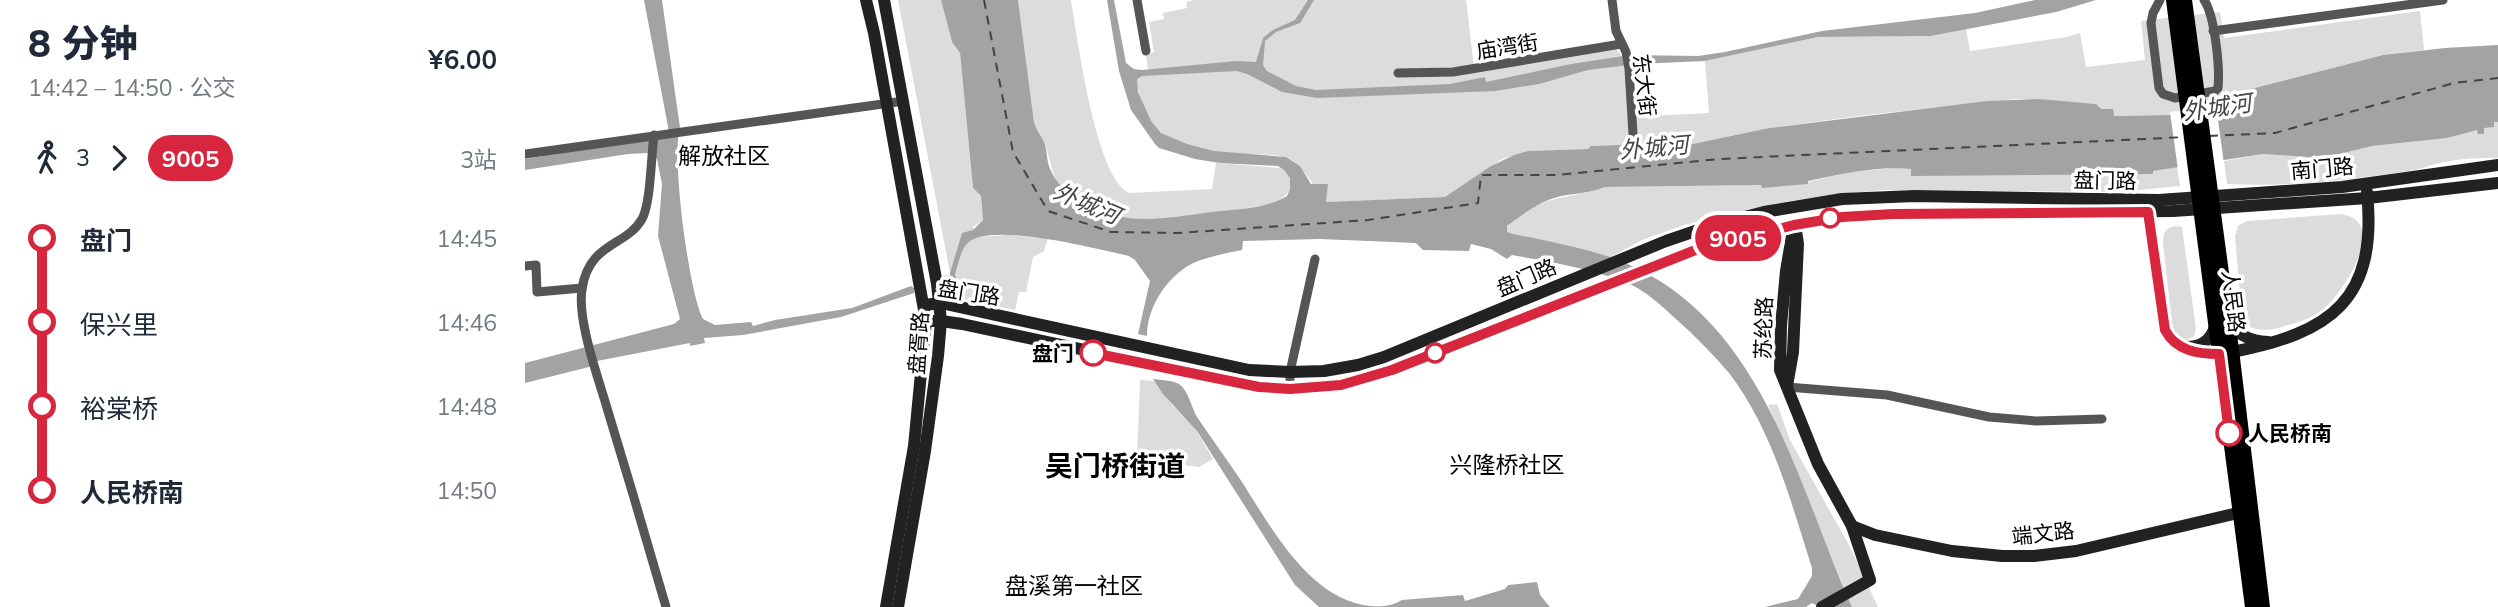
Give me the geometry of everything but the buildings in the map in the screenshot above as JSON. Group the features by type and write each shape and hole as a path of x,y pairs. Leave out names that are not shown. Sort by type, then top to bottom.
{"main road":[{"name":"盘胥路","path":"866,0 926,321 914,446 886,607"},
{"name":"盘胥路","path":"884,0 940,303 941,321 925,451 898,607"},
{"name":"人民路","path":"2175,3 2263,607"},
{"name":"南门路","path":"2148,206 2366,184 2498,165"},
{"name":"南门路","path":"2148,206 2368,198 2498,183"},
{"path":"2148,206 2163,321 2168,336 2178,346 2200,353 2226,353 2279,342 2319,324 2336,310 2353,288 2363,266 2369,240 2366,184"},
{"name":"盘门路","path":"924,305 940,303 1249,370 1290,372 1336,369 1377,359 1627,256 1710,226 1790,206 1889,196 2148,206"},
{"name":"苏纶路","path":"1790,206 1798,244 1793,352 1787,387 1818,464 1852,526 1870,580 1822,607"},
{"name":"盘门路","path":"926,321 941,321 1238,383 1290,389 1341,385 1370,378 1659,264 1716,244 1794,225 1842,217 1893,214 2148,206"},
{"path":"2178,346 2195,346 2207,341 2222,319 2243,336 2260,341 2279,342"},
{"name":"人民路","path":"2226,353 2238,513 2252,607"},
{"name":"端文路","path":"1852,526 1875,535 1952,551 1994,556 2034,556 2076,551 2238,513"}],"street":[{"path":"1137,0 1146,51"},
{"name":"东大街","path":"1612,0 1615,24 1629,68 1633,134"},
{"path":"2175,3 2153,13 2151,23 2159,88 2163,94 2175,98 2215,91 2218,88 2213,31 2204,0"},
{"path":"2213,31 2443,0"},
{"name":"庙湾街","path":"1398,73 1453,72 1624,48"},
{"path":"525,154 904,101"},
{"path":"653,136 647,203 643,217 635,228 602,250 587,271 581,305 595,366 666,607"},
{"path":"1290,389 1290,372 1315,259"},
{"path":"525,266 536,265 537,292 582,288"},
{"path":"1787,387 1887,395 1989,417 2036,421 2102,419"}],"shaded area":[{"path":"898,0 941,0 952,42 960,53 973,188 981,196 983,220 973,227 977,237 1007,235 1048,238 1044,251 1033,257 1026,292 1019,292 1015,310 959,298 950,273"},
{"path":"1018,0 1071,0 1083,74 1098,137 1107,163 1118,183 1130,193 1212,189 1216,163 1281,168 1291,179 1286,195 1267,205 1161,220 1109,215 1086,205 1064,190 1053,173 1046,147 1034,122"},
{"path":"1466,0 1474,67 1614,47 1619,52 1625,69 1629,117 1709,113 1705,61 1818,37 1931,36 1966,29 1970,51 2080,33 2086,67 2145,60 2141,21 2220,12 2224,38 2420,11 2424,50 2383,55 2235,93 2237,106 2171,115 2114,116 2096,104 2016,99 1769,128 1683,146 1657,147 1646,144 1528,151 1502,159 1445,197 1326,202 1303,171 1287,158 1223,152 1186,145 1165,135 1150,120 1137,85 1137,79 1148,70 1146,56 1154,52 1149,22 1164,19 1163,13 1187,8 1186,2"},
{"path":"2498,122 2498,158 2458,160 2414,170 2344,180 2297,184 2227,184 2224,161 2263,154 2325,156 2372,146 2447,138 2470,131 2478,130 2484,133 2483,128"},
{"path":"2177,167 2180,186 2118,192 1884,190 1784,202 1684,225 1642,240 1609,258 1508,233 1506,229 1515,218 1538,204 1605,187 1808,182 1851,172 1895,168 1911,169 1911,175 2152,171"},
{"path":"2341,214 2355,220 2362,230 2362,243 2350,275 2331,302 2322,310 2293,324 2262,330 2250,327 2241,308 2235,236 2238,226 2247,221"},
{"path":"2176,226 2182,227 2196,329 2194,336 2188,340 2178,338 2173,331 2163,244 2165,232"},
{"path":"1140,380 1154,381 1173,406 1193,425 1213,459 1199,467 1137,459"},
{"path":"1777,404 1790,440 1849,545 1878,607 1852,607 1768,405"}],"water":[{"path":"644,0 662,0 680,128 678,166 683,224 692,282 703,319 715,325 751,322 753,326 852,308 911,286 914,293 841,317 743,335 704,338 705,343 690,346 690,343 597,361 597,365 525,383 525,363 674,324 680,319 658,236 662,184 657,159 647,153 628,154 525,170 525,159 669,132"},
{"name":"外城河","path":"941,0 1018,0 1034,122 1045,144 1053,176 1066,190 1093,208 1109,214 1141,219 1270,204 1287,196 1290,178 1278,166 1220,163 1159,148 1131,110 1119,71 1107,0 1114,0 1126,63 1134,69 1142,70 1236,61 1256,62 1263,38 1295,20 1308,0 1314,0 1300,23 1276,32 1265,41 1263,65 1267,71 1296,86 1316,90 1450,84 1485,77 1486,82 1630,55 1698,56 1725,52 1822,31 1975,13 2035,0 2096,0 2056,12 1931,36 1818,37 1705,61 1637,64 1588,70 1539,84 1495,91 1317,98 1282,92 1237,71 1142,76 1137,79 1138,92 1151,121 1161,133 1214,151 1286,157 1300,166 1311,184 1328,184 1326,202 1445,197 1491,166 1528,151 1647,144 1657,147 1683,146 1769,128 1987,101 2039,99 2096,104 2102,109 2113,109 2114,116 2171,115 2237,106 2235,93 2383,55 2445,48 2498,45 2498,122 2494,122 2494,127 2484,128 2484,134 2478,134 2477,130 2447,138 2372,146 2339,154 2309,157 2263,154 2153,171 2153,174 1911,176 1911,169 1885,169 1859,171 1808,181 1808,184 1762,188 1761,185 1605,187 1553,198 1526,212 1507,226 1507,232 1589,251 1634,267 1679,294 1716,329 1746,370 1772,415 1794,463 1852,607 1820,607 1812,603 1806,607 1765,607 1798,599 1812,576 1812,568 1796,518 1769,442 1744,395 1717,359 1659,304 1625,282 1555,263 1512,255 1507,259 1491,249 1471,244 1469,251 1423,250 1416,243 1320,239 1243,241 1242,250 1198,261 1178,273 1156,302 1148,324 1147,336 1138,334 1150,281 1129,256 1043,238 995,235 977,238 966,245 953,281 950,273 962,233 973,230 983,220 981,196 973,188 960,53 952,42"},
{"path":"1153,379 1173,382 1182,387 1197,417 1278,538 1310,576 1329,591 1349,601 1379,606 1402,600 1463,595 1465,601 1505,589 1508,585 1537,582 1540,595 1550,607 1319,607 1295,585 1197,431"}],"pier":[{"path":"2216,105 2224,164 2178,170 2170,112"}],"waterway":[{"path":"946,280 952,278"}],"ferry route":[{"path":"984,0 1013,152 1048,211 1111,232 1178,233 1368,220 1478,203 1481,175 1557,175 1719,159 2186,137"},
{"path":"2209,136 2275,133 2454,83 2498,78"}],"bus line":[{"name":"9005","path":"1093,353 1259,387 1290,389 1341,385 1392,370 1693,251 1794,225 1842,217 1893,214 2148,212 2165,330 2178,346 2200,353 2219,354 2229,433"}],"place":[{"name":"盘门","path":"1093,353"},
{"name":"人民桥南","path":"2229,433"}],"district":[{"name":"解放社区","path":"724,155"},
{"name":"兴隆桥社区","path":"1507,464"},
{"name":"吴门桥街道","path":"1115,465"},
{"name":"盘溪第一社区","path":"1074,585"}]}
